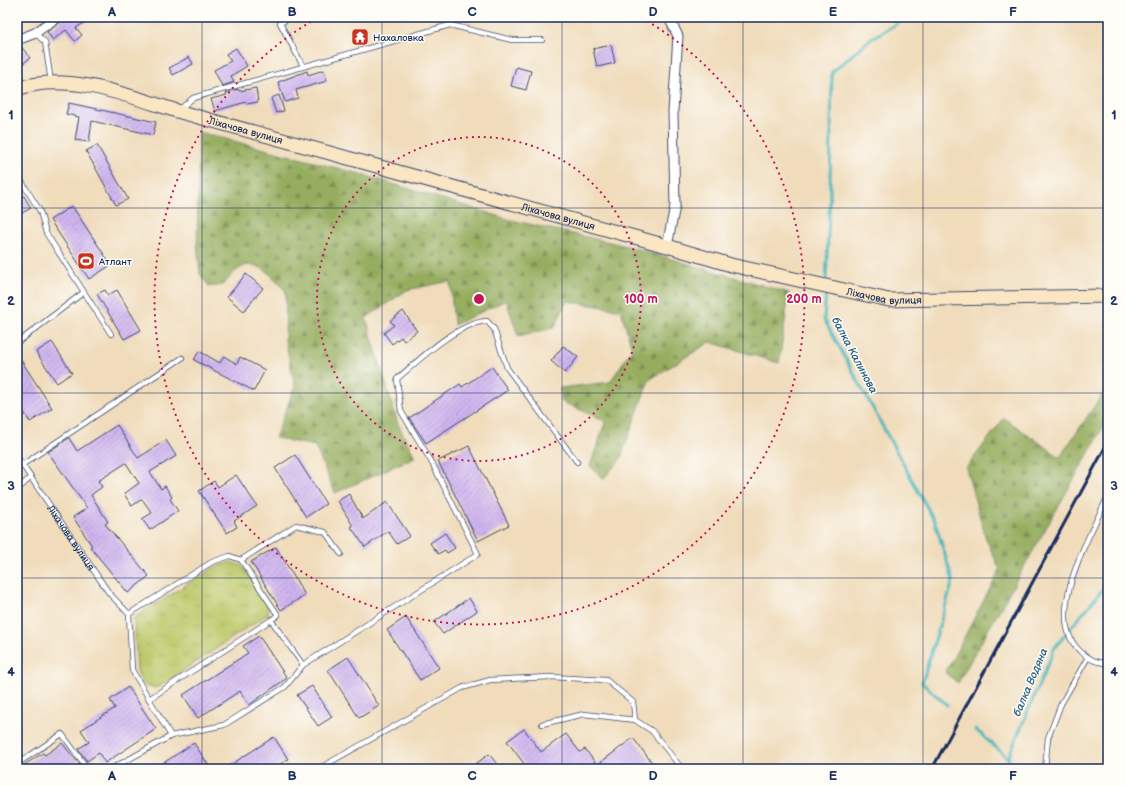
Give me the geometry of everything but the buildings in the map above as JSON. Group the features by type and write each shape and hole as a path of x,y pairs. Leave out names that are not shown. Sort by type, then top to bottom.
{"street":[{"path":"17,40 35,33 57,17"},
{"path":"667,246 675,206 673,112 678,36 670,17"},
{"name":"Ліхачова вулиця","path":"17,89 51,82 112,91 177,111 731,265 889,300 1108,296"}],"lane":[{"path":"291,17 280,23 304,66"},
{"path":"177,111 193,98 450,25 512,40 542,40"},
{"path":"35,33 45,42 51,82"},
{"path":"17,174 40,211 46,233 111,334"},
{"path":"17,344 84,292"},
{"path":"111,769 171,736 224,725 286,687 303,664 478,554 431,461 401,411 397,379 434,347 476,322 487,321 494,329 507,368 577,462"},
{"path":"22,465 182,358"},
{"name":"Ліхачова вулиця","path":"17,457 108,593 129,614"},
{"path":"17,490 31,477"},
{"path":"1108,496 1069,584 1065,609 1066,625 1073,645 1088,657 1102,664 1108,662"},
{"path":"241,560 296,525 325,532 341,554"},
{"path":"149,699 278,615 241,560 230,556 212,562 129,614 132,670 149,699 171,736"},
{"path":"271,620 303,664"},
{"path":"1046,769 1048,738 1061,704 1088,657"},
{"path":"318,769 462,688 490,680 550,677 606,680 633,702 635,720"},
{"path":"542,724 584,714 635,720 652,731 682,769"},
{"path":"17,764 62,734 88,769"}],"green space":[{"path":"199,132 364,175 511,220 627,246 789,293 779,363 710,342 649,380 620,460 603,479 590,466 606,421 562,402 560,388 610,382 632,349 621,310 567,301 554,328 518,336 506,300 454,325 450,281 407,290 366,318 398,424 415,457 335,493 315,446 275,438 295,386 285,340 286,292 270,274 257,266 250,265 242,267 219,286 209,286 200,274 197,246"},
{"path":"1108,391 1108,419 958,683 945,673 1000,570 986,539 966,468 1004,418 1060,457 1104,392"},
{"path":"230,562 242,566 268,604 268,614 160,686 151,688 144,685 137,669 134,618 215,567"}],"waterway":[{"name":"балка Калинова","path":"826,282 830,194 832,72 872,38 908,17"},
{"name":"балка Калинова","path":"826,290 824,319 935,522 953,581 922,683 947,705"},
{"name":"балка Водяна","path":"1008,758 1055,647 1108,583"},
{"name":"балка Калинова","path":"975,729 1008,758 1012,769"}],"railway":[{"path":"932,769 1108,442"}],"place":[{"name":"Нахаловка","path":"360,37"},
{"name":"Атлант","path":"86,261"}]}
